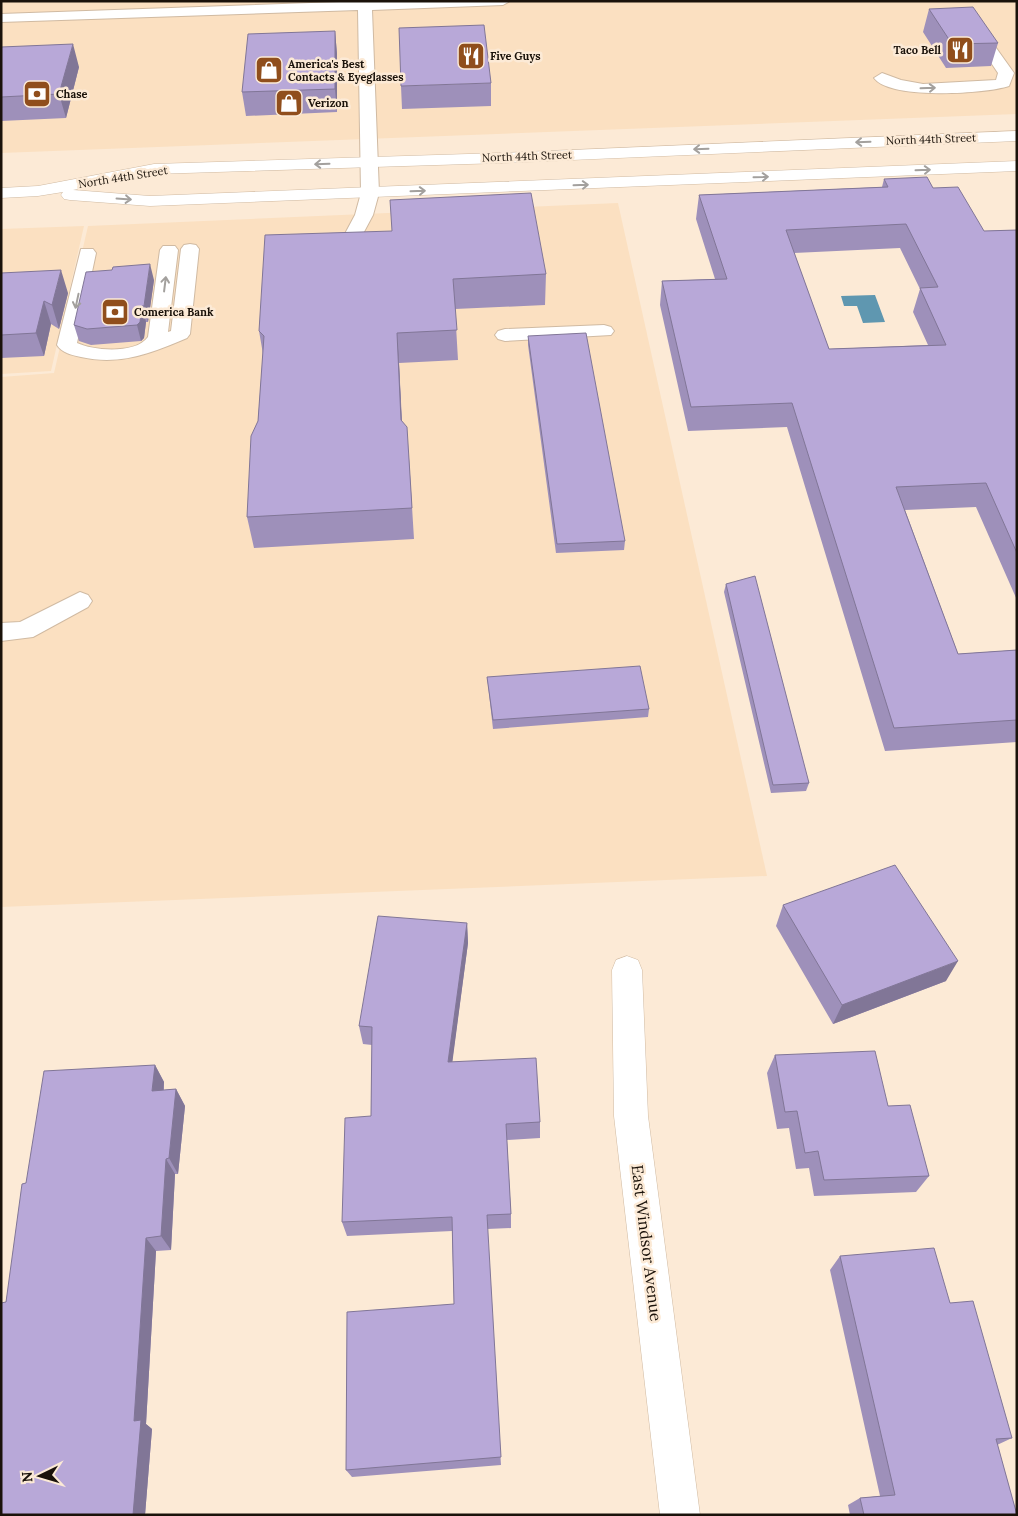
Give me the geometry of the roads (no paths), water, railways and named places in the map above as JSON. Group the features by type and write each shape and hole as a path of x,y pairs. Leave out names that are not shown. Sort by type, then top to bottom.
{"main road":[{"name":"North 44th Street","path":"38,191 154,169 1017,136"},
{"name":"North 44th Street","path":"1,192 38,191 150,201 1017,166"},
{"name":"East Windsor Avenue","path":"627,970 631,1116 680,1515"}],"lane":[{"path":"1,18 503,1"},
{"path":"349,243 364,216 370,193 365,6"},
{"path":"882,78 902,87 918,89 1003,84 1006,73 962,10"},
{"path":"87,253 67,345 75,351 90,354 139,352 180,334 190,249"},
{"path":"151,346 158,337 169,250"},
{"path":"505,336 604,331"},
{"path":"1,632 24,631 80,601"}],"water":[{"path":"875,295 885,322 863,323 857,306 844,306 841,296"}],"place":[{"name":"Taco Bell","path":"960,50"},
{"name":"Five Guys","path":"471,56"},
{"name":"America's Best Contacts & Eyeglasses","path":"269,70"},
{"name":"Chase","path":"37,94"},
{"name":"Verizon","path":"289,103"},
{"name":"Comerica Bank","path":"115,312"}]}
